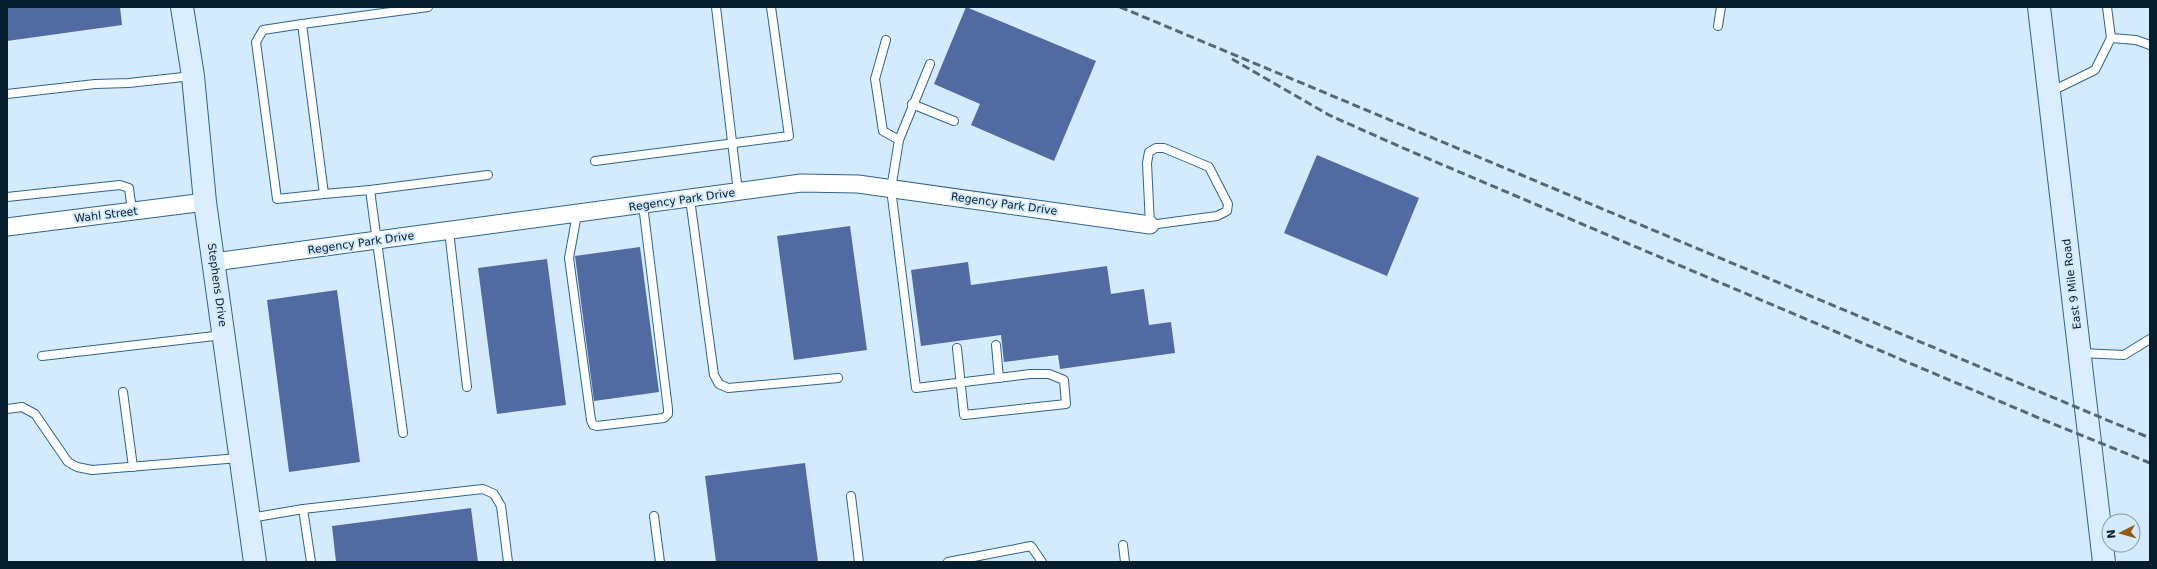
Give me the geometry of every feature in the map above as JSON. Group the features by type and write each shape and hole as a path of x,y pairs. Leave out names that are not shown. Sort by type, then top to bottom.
{"street":[{"name":"Stephens Drive","path":"182,7 193,76 205,202 255,562"},
{"name":"East 9 Mile Road","path":"2039,7 2104,562"},
{"name":"Regency Park Drive","path":"214,262 801,183 832,182 891,189 1150,225"},
{"name":"Wahl Street","path":"7,228 205,202"}],"lane":[{"path":"428,7 263,30 256,42 277,199 370,190 488,175"},
{"path":"716,7 738,192"},
{"path":"595,161 789,136 771,7"},
{"path":"1718,26 1721,7"},
{"path":"2049,93 2095,70 2111,38 2107,7"},
{"path":"302,24 324,194"},
{"path":"2111,38 2136,40 2150,45"},
{"path":"886,40 875,79 882,131 899,140"},
{"path":"930,64 912,104 899,140 891,189 916,388 960,383 999,378 1049,374 1064,380 1066,404 964,415 960,383 957,348"},
{"path":"7,94 71,86 129,83 193,76"},
{"path":"912,104 954,121"},
{"path":"1156,148 1164,148 1209,167 1228,204 1226,211 1217,216 1150,225 1147,163 1149,152 1156,148"},
{"path":"7,197 120,185 129,188 132,212"},
{"path":"370,190 403,433"},
{"path":"690,198 714,375 719,384 728,388 838,378"},
{"path":"577,214 570,246 570,264 590,420 593,425 597,426 664,418 668,414 668,409 643,205"},
{"path":"449,231 467,387"},
{"path":"42,356 224,335"},
{"path":"2080,353 2124,355 2150,339"},
{"path":"996,345 999,378"},
{"path":"123,392 133,467"},
{"path":"7,409 22,407 35,414 68,462 77,467 92,470 241,458"},
{"path":"249,518 304,509 483,489 494,494 502,506 508,562"},
{"path":"851,496 859,562"},
{"path":"304,509 311,562"},
{"path":"654,516 660,562"},
{"path":"1123,545 1125,562"},
{"path":"948,562 1031,546 1042,562"}],"building":[{"path":"7,7 120,7 122,25 7,41"},
{"path":"966,7 1096,61 1054,161 971,125 980,104 934,84"},
{"path":"1317,155 1419,198 1387,276 1284,233"},
{"path":"850,226 867,350 794,360 777,236"},
{"path":"640,247 659,392 594,401 575,256"},
{"path":"547,259 566,405 497,414 478,268"},
{"path":"968,262 971,285 1107,266 1111,294 1144,289 1149,325 1171,322 1175,353 1060,369 1058,355 1004,362 1001,335 921,346 911,270"},
{"path":"337,290 360,462 289,472 267,300"},
{"path":"805,463 818,562 716,562 705,476"},
{"path":"471,508 478,562 336,562 332,526"}],"railway":[{"path":"1120,7 2150,438"},
{"path":"1232,59 1329,115 1403,148 2046,421 2150,463"}]}
